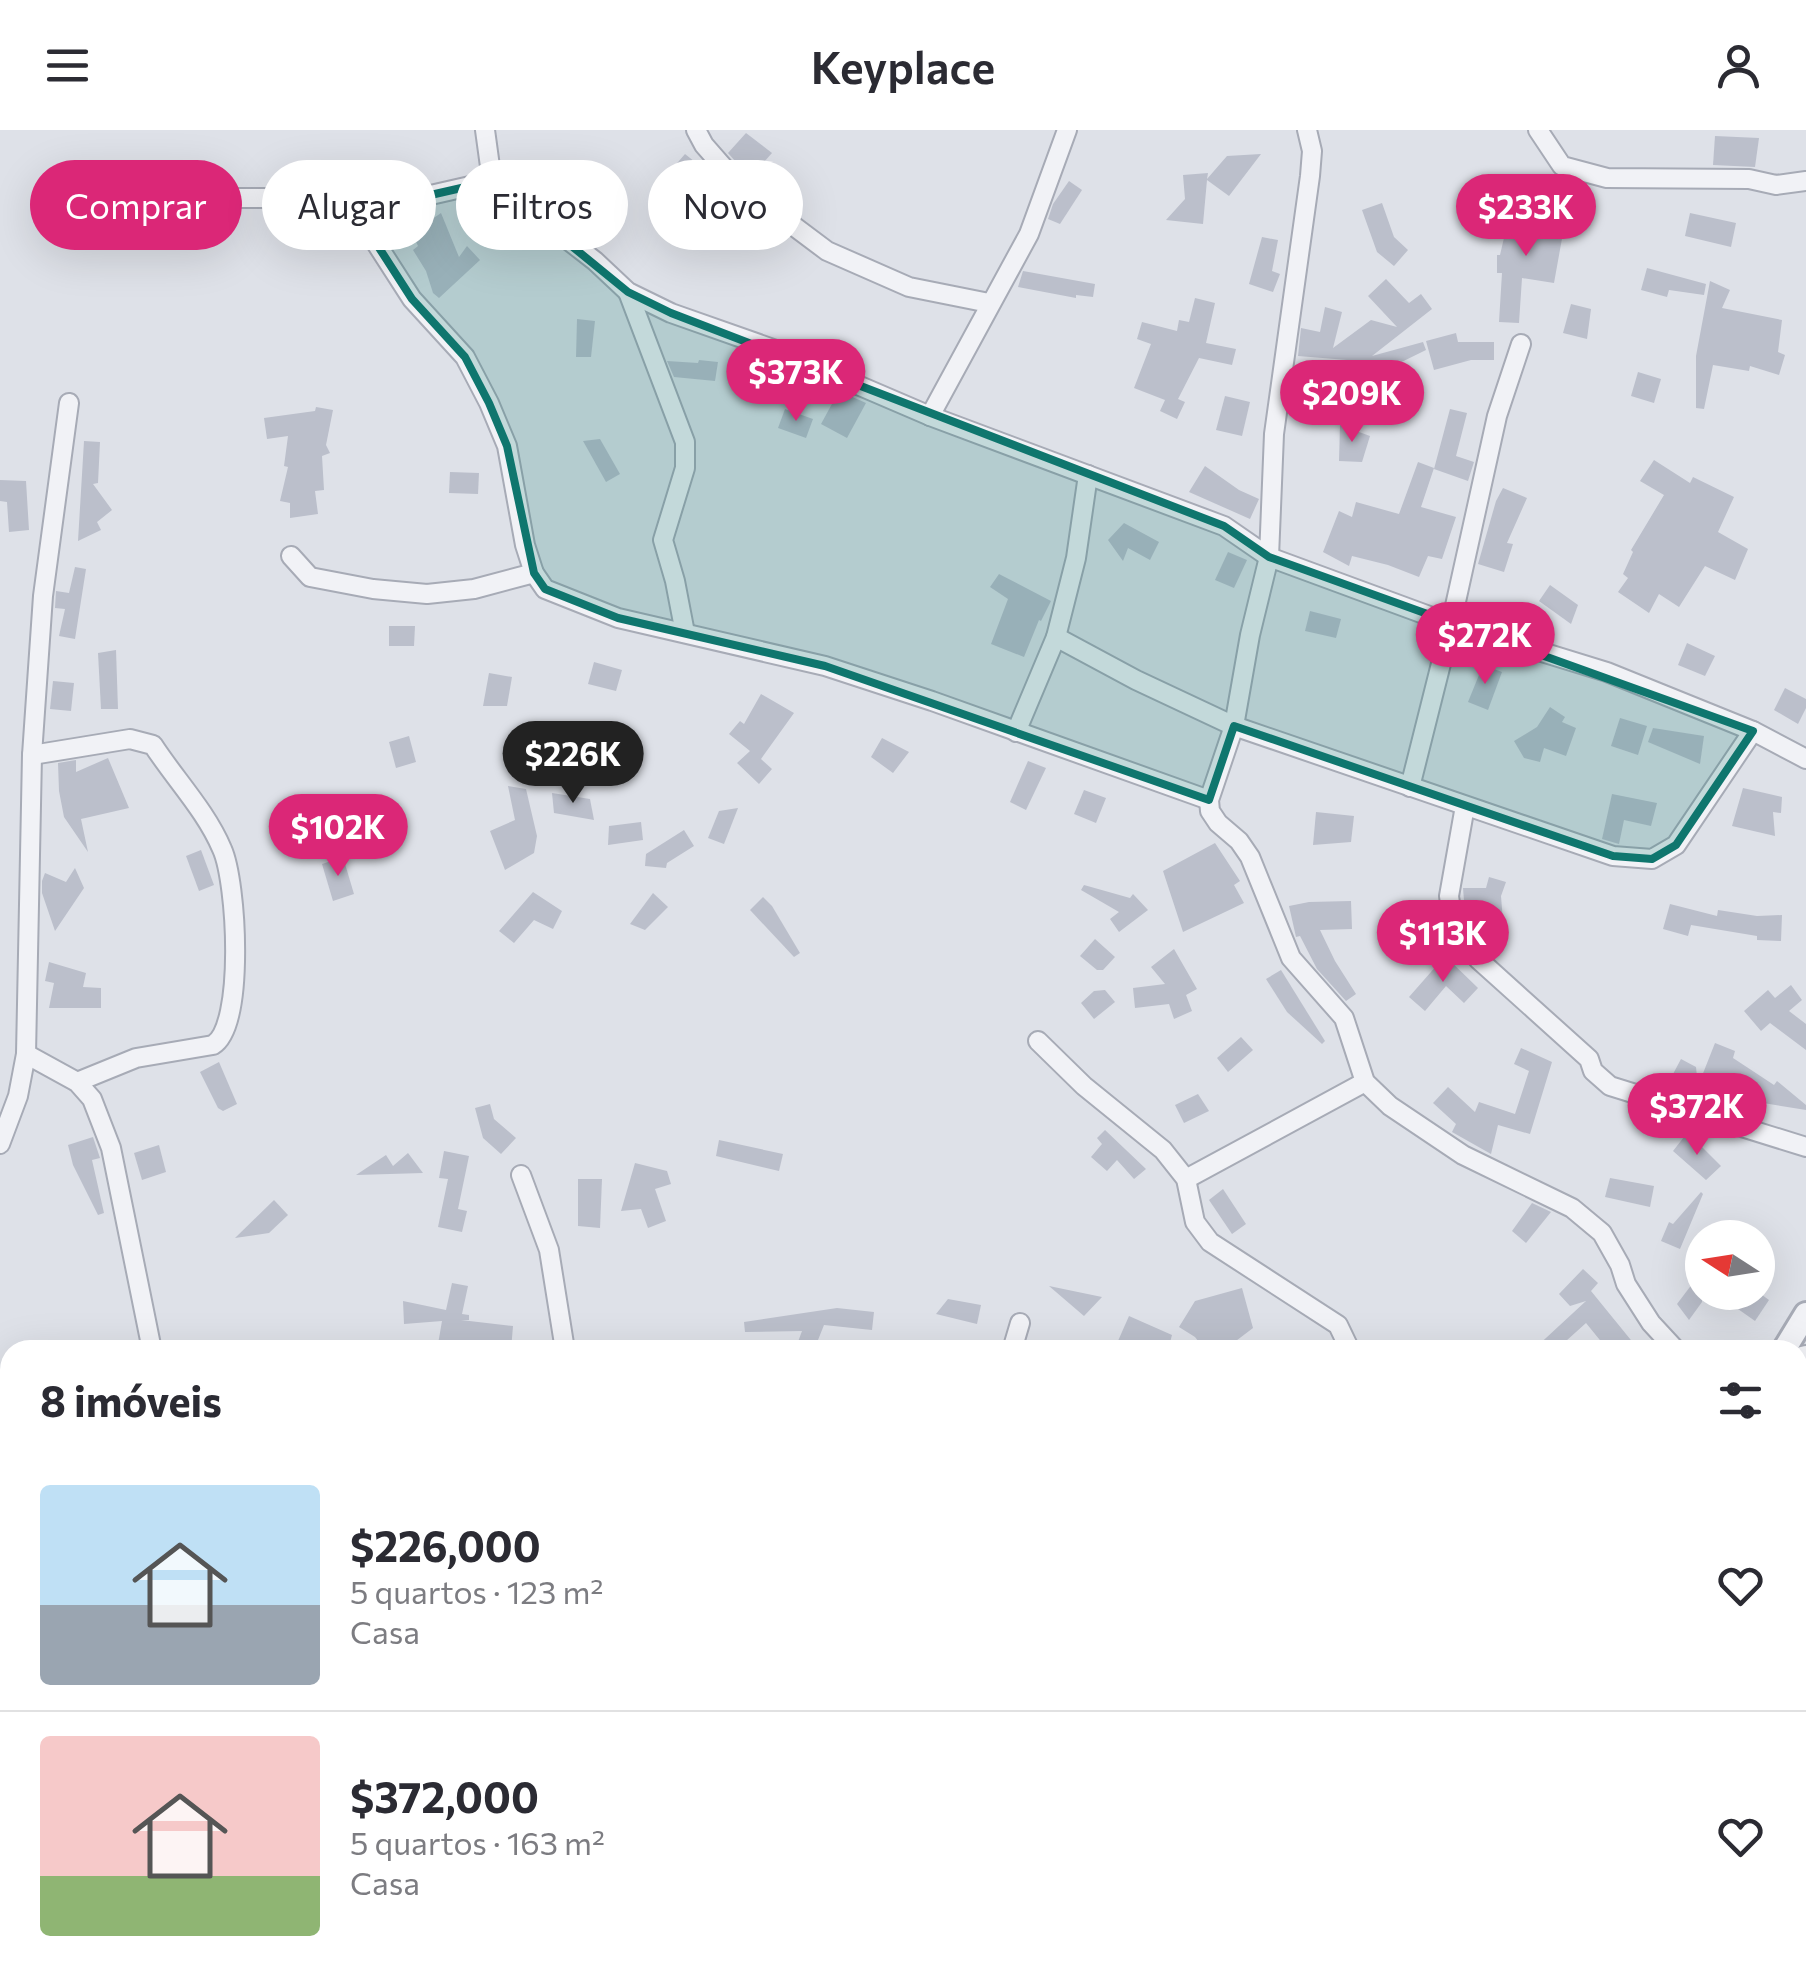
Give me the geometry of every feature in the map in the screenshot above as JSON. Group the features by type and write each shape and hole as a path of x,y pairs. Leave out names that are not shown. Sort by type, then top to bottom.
{"street":[{"path":"484,130 489,160"},
{"path":"696,130 739,185 827,251 909,287 990,303"},
{"path":"930,416 1029,234 1067,130"},
{"path":"1307,130 1311,163 1274,434 1269,557 1234,726 1209,800 1210,811 1250,856 1291,958 1344,1018 1365,1082 1390,1106 1463,1155 1572,1208 1602,1233 1620,1264 1626,1284 1667,1340"},
{"path":"1538,130 1562,166 1607,178 1749,179 1776,185 1806,181"},
{"path":"381,250 412,298 465,358 489,403 507,446 534,573 545,589 618,618 825,666 1209,800"},
{"path":"580,250 628,292 671,313 776,350 930,416 1224,526 1269,557 1451,624 1608,672 1754,731 1806,760"},
{"path":"628,292 684,442 685,468 663,540 676,581 685,633"},
{"path":"1410,788 1497,416 1521,344"},
{"path":"0,1144 18,1096 26,1054 32,756 43,596 69,404"},
{"path":"1016,732 1056,638 1076,558 1088,476"},
{"path":"292,556 310,578 427,594 474,589 534,573"},
{"path":"1056,638 1234,726 1613,856 1652,859 1676,845 1754,731"},
{"path":"32,756 130,739 153,745 212,826 225,854 231,885 235,967 222,1040 213,1045 136,1058 77,1082"},
{"path":"1465,806 1449,896 1454,931 1479,960 1589,1058 1592,1071 1610,1086 1806,1147"},
{"path":"1038,1041 1084,1086 1163,1150 1186,1179 1194,1222 1210,1242 1338,1325 1345,1340"},
{"path":"26,1054 77,1082 92,1099 112,1148 150,1340"},
{"path":"1186,1179 1365,1082"},
{"path":"521,1174 549,1250 562,1340"},
{"path":"1790,1340 1806,1314"},
{"path":"1015,1340 1020,1323"}],"highlighted area":[{"path":"492,181 628,292 671,313 1224,526 1269,557 1753,731 1676,845 1652,859 1613,856 1234,726 1209,800 825,666 618,618 545,589 534,573 507,446 489,403 465,357 412,299 356,212"}],"building":[{"path":"746,133 772,153 766,160 734,160 728,153"},
{"path":"1715,136 1759,138 1755,167 1713,165"},
{"path":"1261,154 1229,196 1207,180 1203,224 1166,220 1185,199 1183,175 1208,173 1207,179 1227,156"},
{"path":"1069,181 1082,190 1060,224 1048,219"},
{"path":"1382,203 1394,237 1408,250 1394,266 1377,252 1362,210"},
{"path":"1510,212 1561,224 1559,232 1563,233 1554,283 1522,278 1519,323 1499,322 1502,273 1497,273 1497,255"},
{"path":"441,213 459,257 464,250 471,250 480,260 439,298 413,250 436,250 436,216"},
{"path":"1690,213 1736,223 1731,247 1685,236"},
{"path":"1262,237 1278,240 1272,271 1280,274 1273,292 1249,284"},
{"path":"1647,268 1706,284 1704,295 1669,290 1667,297 1641,290"},
{"path":"1023,271 1095,284 1093,297 1076,298 1018,287"},
{"path":"1386,279 1409,303 1421,294 1432,309 1372,356 1423,342 1426,350 1373,376 1372,382 1346,380 1347,360 1298,356 1301,328 1320,332 1325,307 1342,312 1333,348 1371,320 1397,327 1368,296"},
{"path":"1710,281 1730,290 1722,308 1782,320 1778,352 1785,355 1779,375 1750,366 1749,371 1713,365 1704,409 1696,408 1696,356"},
{"path":"1195,298 1215,303 1206,343 1236,349 1232,365 1199,358 1178,399 1185,402 1177,419 1160,411 1165,400 1134,388 1151,344 1137,339 1142,322 1177,331 1179,320 1189,322"},
{"path":"1571,304 1591,309 1587,339 1563,333"},
{"path":"577,319 595,321 591,357 576,357"},
{"path":"1456,333 1458,342 1494,342 1494,360 1471,360 1434,370 1426,341"},
{"path":"667,361 698,363 718,362 715,381 674,377"},
{"path":"1638,372 1661,379 1654,403 1631,396"},
{"path":"839,391 866,403 847,438 821,424"},
{"path":"1225,396 1250,402 1242,436 1216,430"},
{"path":"316,407 333,410 326,445 330,453 322,456 324,490 315,491 318,514 290,518 290,503 280,501 288,467 284,466 288,436 267,439 264,418 315,411"},
{"path":"785,409 813,419 806,438 778,428"},
{"path":"1450,409 1467,413 1456,456 1474,462 1468,481 1434,469"},
{"path":"1340,425 1370,436 1362,462 1339,461"},
{"path":"600,439 620,474 606,482 583,441"},
{"path":"84,441 100,442 98,483 93,484 112,510 97,522 101,530 78,541"},
{"path":"1654,460 1690,483 1693,477 1734,497 1718,532 1748,549 1735,580 1705,566 1679,607 1659,594 1649,613 1618,592 1628,578 1623,574 1631,550 1664,495 1640,481"},
{"path":"1418,462 1434,468 1421,507 1456,517 1442,559 1428,556 1419,577 1352,556 1349,566 1323,552 1339,511 1352,517 1356,502 1399,514"},
{"path":"1205,466 1259,499 1250,519 1189,492"},
{"path":"450,472 479,473 478,494 449,493"},
{"path":"0,480 26,481 29,530 9,532 7,502 0,501"},
{"path":"1503,488 1527,498 1507,543 1513,544 1504,572 1478,564"},
{"path":"1124,523 1159,542 1150,560 1128,548 1123,561 1108,540"},
{"path":"1228,552 1247,560 1234,588 1215,580"},
{"path":"75,567 86,569 75,639 59,636 65,609 55,608 56,591 69,593"},
{"path":"999,574 1051,601 1024,657 991,644 1008,599 990,587"},
{"path":"1550,585 1578,605 1571,624 1539,601"},
{"path":"1310,611 1341,619 1336,638 1305,631"},
{"path":"389,626 415,626 414,646 389,646"},
{"path":"1687,643 1715,656 1705,676 1678,665"},
{"path":"116,650 118,709 101,709 98,653"},
{"path":"594,662 622,670 616,691 588,684"},
{"path":"1483,665 1502,672 1488,710 1468,702"},
{"path":"489,673 512,677 507,706 483,706"},
{"path":"53,681 74,683 71,711 50,709"},
{"path":"1785,688 1806,699 1798,724 1774,710"},
{"path":"761,694 794,713 761,759 772,769 759,784 737,763 750,751 729,734 740,721 744,724"},
{"path":"1550,707 1565,717 1562,722 1576,728 1566,756 1544,748 1540,762 1524,758 1514,741 1537,727"},
{"path":"1620,718 1647,726 1638,755 1611,746"},
{"path":"1653,728 1704,736 1700,764 1648,742"},
{"path":"409,736 416,762 396,768 389,742"},
{"path":"882,738 909,752 893,773 871,757"},
{"path":"108,758 129,808 81,819 88,852 64,817 58,763 76,760 76,772"},
{"path":"1028,761 1046,768 1026,810 1010,802"},
{"path":"508,786 526,789 537,836 534,853 505,870 490,831 515,820"},
{"path":"1743,788 1782,797 1781,813 1773,812 1775,836 1732,826"},
{"path":"1084,790 1106,798 1096,823 1074,814"},
{"path":"552,793 590,799 594,820 554,813"},
{"path":"1612,794 1657,803 1651,826 1624,820 1619,844 1602,839"},
{"path":"738,808 724,844 708,838 719,811"},
{"path":"1316,812 1354,816 1351,842 1313,845"},
{"path":"641,822 643,840 608,845 609,826"},
{"path":"684,830 694,846 667,863 666,868 645,866 646,854"},
{"path":"1215,843 1240,881 1234,885 1244,903 1183,932 1163,871"},
{"path":"201,850 214,885 199,891 186,856"},
{"path":"343,857 354,894 333,901 322,864"},
{"path":"75,868 84,888 55,931 42,893 42,881 45,873 66,882"},
{"path":"1489,877 1506,882 1501,896 1503,921 1486,926 1488,932 1474,935 1466,926 1463,888 1486,888"},
{"path":"1084,885 1130,898 1133,894 1148,910 1119,932 1110,919 1119,912 1081,890"},
{"path":"533,892 562,911 553,929 534,920 514,943 499,931"},
{"path":"653,893 668,907 645,930 630,924"},
{"path":"763,897 800,953 794,957 750,910"},
{"path":"1351,901 1352,929 1320,930 1356,994 1346,1001 1317,969 1300,936 1296,937 1289,906"},
{"path":"1670,904 1717,916 1718,910 1782,915 1781,941 1757,940 1757,936 1691,925 1688,936 1663,929"},
{"path":"1095,939 1115,957 1103,970 1097,970 1080,956"},
{"path":"1174,949 1197,989 1186,995 1192,1011 1174,1019 1169,1004 1135,1008 1133,988 1165,984 1151,967"},
{"path":"1445,956 1478,988 1464,1003 1446,986 1425,1011 1409,997"},
{"path":"49,962 86,973 83,987 101,988 101,1008 49,1008 54,983 45,981"},
{"path":"1281,970 1325,1041 1322,1044 1287,1012 1266,979"},
{"path":"1791,985 1802,1000 1789,1011 1806,1024 1806,1050 1770,1023 1761,1031 1744,1011 1768,990 1775,998"},
{"path":"1105,990 1115,1002 1094,1019 1081,1003 1094,991"},
{"path":"1241,1037 1253,1050 1228,1072 1217,1058"},
{"path":"1715,1043 1735,1051 1733,1058 1774,1085 1777,1081 1806,1105 1806,1110 1757,1102 1749,1116 1694,1094 1697,1087 1673,1074 1681,1059 1696,1067 1698,1086"},
{"path":"1521,1048 1552,1062 1530,1134 1498,1125 1491,1154 1452,1132 1456,1124 1433,1103 1448,1087 1475,1112 1479,1102 1515,1114 1529,1071 1514,1064"},
{"path":"219,1062 237,1104 223,1111 200,1072"},
{"path":"1198,1094 1209,1111 1184,1123 1175,1105"},
{"path":"490,1104 494,1119 516,1138 501,1154 483,1138 475,1108"},
{"path":"1105,1130 1146,1169 1134,1179 1117,1160 1107,1171 1091,1157 1102,1144 1097,1138"},
{"path":"93,1137 100,1158 92,1160 104,1213 98,1215 73,1165 68,1145"},
{"path":"1684,1137 1700,1145 1721,1166 1706,1180 1673,1151"},
{"path":"719,1140 783,1154 779,1171 716,1156"},
{"path":"159,1145 166,1172 142,1180 134,1153"},
{"path":"444,1151 469,1156 458,1209 467,1211 462,1232 438,1227 448,1179 439,1178"},
{"path":"408,1153 423,1173 356,1175 386,1155 393,1166"},
{"path":"635,1163 667,1171 671,1184 655,1189 666,1221 648,1228 641,1209 621,1211"},
{"path":"1610,1178 1654,1186 1650,1207 1605,1197"},
{"path":"578,1179 602,1179 600,1228 578,1226"},
{"path":"1223,1189 1246,1224 1232,1234 1209,1200"},
{"path":"1701,1192 1692,1220 1685,1220 1680,1249 1661,1241 1669,1222 1673,1224"},
{"path":"274,1200 288,1215 269,1233 235,1238"},
{"path":"1532,1203 1551,1212 1526,1243 1512,1231"},
{"path":"1583,1269 1598,1283 1591,1291 1631,1340 1600,1340 1586,1323 1567,1340 1544,1340 1586,1301 1570,1306 1559,1294"},
{"path":"452,1283 468,1286 462,1314 469,1315 469,1320 461,1320 513,1326 512,1340 439,1340 442,1321 404,1324 403,1301 446,1310"},
{"path":"1049,1286 1102,1297 1084,1316"},
{"path":"1242,1288 1253,1328 1237,1340 1197,1340 1179,1327 1195,1301"},
{"path":"1685,1293 1685,1310 1696,1310 1689,1320 1677,1304"},
{"path":"948,1299 981,1305 977,1324 936,1314"},
{"path":"837,1308 874,1312 872,1330 824,1325 818,1340 799,1340 802,1331 745,1332 744,1322"},
{"path":"1739,1310 1762,1310 1755,1321"},
{"path":"1129,1316 1172,1335 1171,1340 1118,1340"}]}
